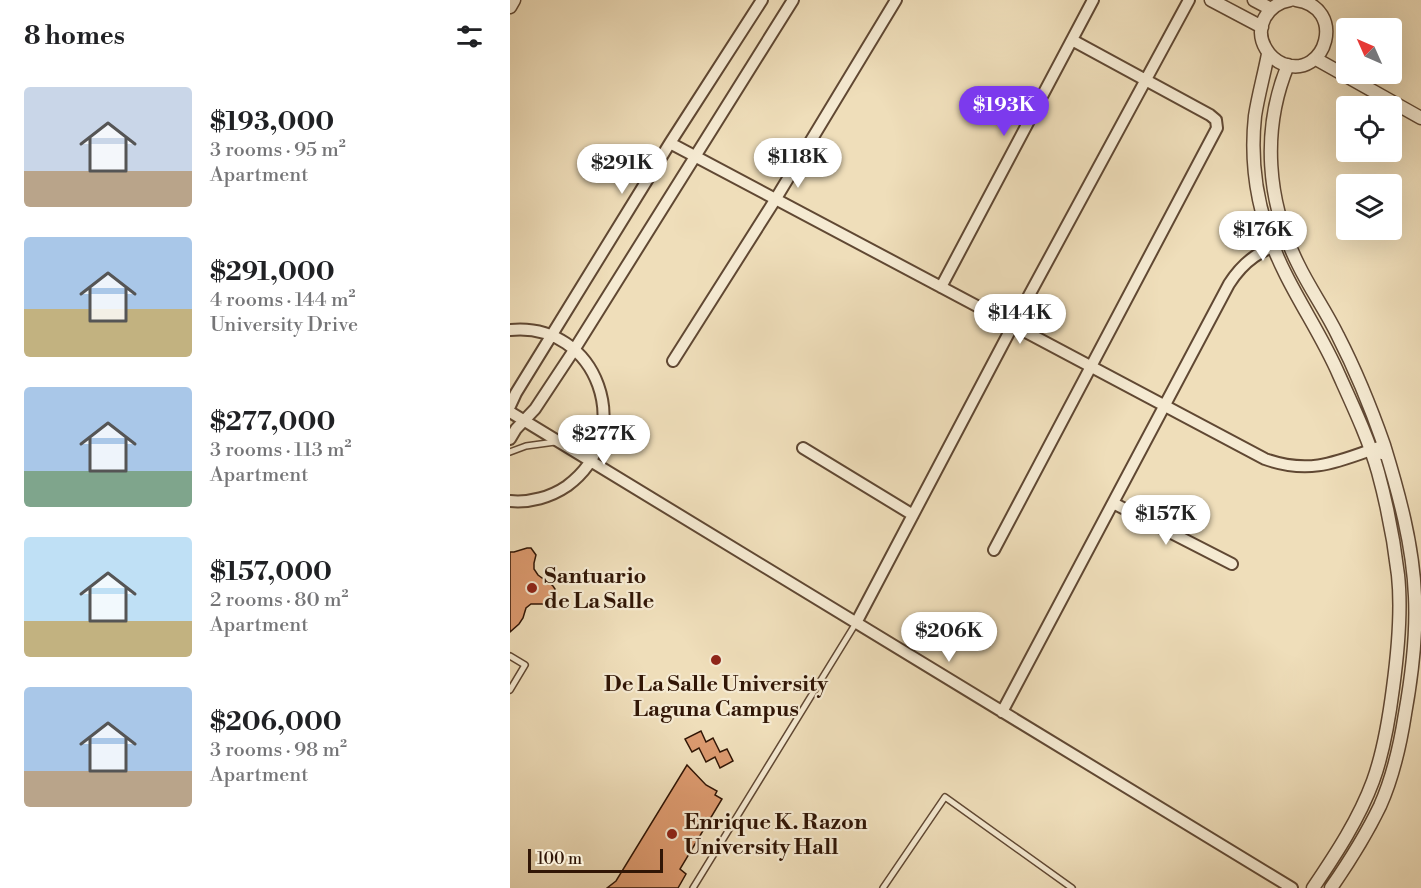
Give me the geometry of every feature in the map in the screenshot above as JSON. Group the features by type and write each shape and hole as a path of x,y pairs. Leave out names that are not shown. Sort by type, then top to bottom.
{"street":[{"path":"510,7 514,0"},
{"path":"510,406 670,143 762,0"},
{"path":"510,439 535,409 574,350 793,0"},
{"path":"673,361 775,200 896,0"},
{"path":"941,287 1093,0"},
{"path":"856,623 1013,325 1189,0"},
{"path":"1210,0 1262,27"},
{"path":"1254,0 1271,9"},
{"path":"1290,0 1283,1 1271,9 1263,22 1261,33 1268,54 1277,62 1299,66 1316,59 1324,46 1327,35 1326,24 1314,6 1296,0"},
{"path":"1321,0 1321,14"},
{"path":"994,550 1216,128 1216,120 1210,115 1072,40"},
{"path":"1268,54 1256,111 1254,158 1260,203 1272,246 1331,358 1371,450 1388,517 1398,576 1398,638 1392,699 1380,760 1373,782 1353,824 1313,888"},
{"path":"1316,59 1421,118"},
{"path":"1288,65 1274,108 1270,141 1275,198 1287,240 1299,267 1331,323 1370,404 1402,510 1414,576 1415,627 1411,677 1398,750 1387,788 1365,835 1331,888"},
{"path":"670,143 1265,459 1292,467 1322,466 1384,445"},
{"path":"1002,712 1236,273 1258,254 1287,240"},
{"path":"510,330 536,331 552,336 574,350 588,365 598,383 603,404 604,424 599,445 591,461 576,478 559,491 540,499 510,501"},
{"path":"510,412 1293,888"},
{"path":"1378,471 1384,445"},
{"path":"803,448 913,515"},
{"path":"1113,503 1232,564"}],"lane":[{"path":"510,452 526,446 558,441"},
{"path":"693,888 856,623"},
{"path":"510,656 525,665 510,690"},
{"path":"883,888 945,797 1072,888"}],"building":[{"name":"Santuario de La Salle","path":"531,548 536,555 534,569 538,575 553,586 554,596 546,604 531,604 526,608 519,624 510,632 510,552"},
{"path":"701,731 706,742 713,738 720,752 727,749 733,761 720,768 715,757 706,762 699,748 692,752 685,739"},
{"name":"Enrique K. Razon University Hall","path":"687,765 706,785 717,791 715,795 722,799 680,869 686,874 678,888 607,888 616,881"}],"place":[{"name":"Santuario de La Salle","path":"532,588"},
{"name":"De La Salle University Laguna Campus","path":"716,660"},
{"name":"Enrique K. Razon University Hall","path":"672,834"}]}
